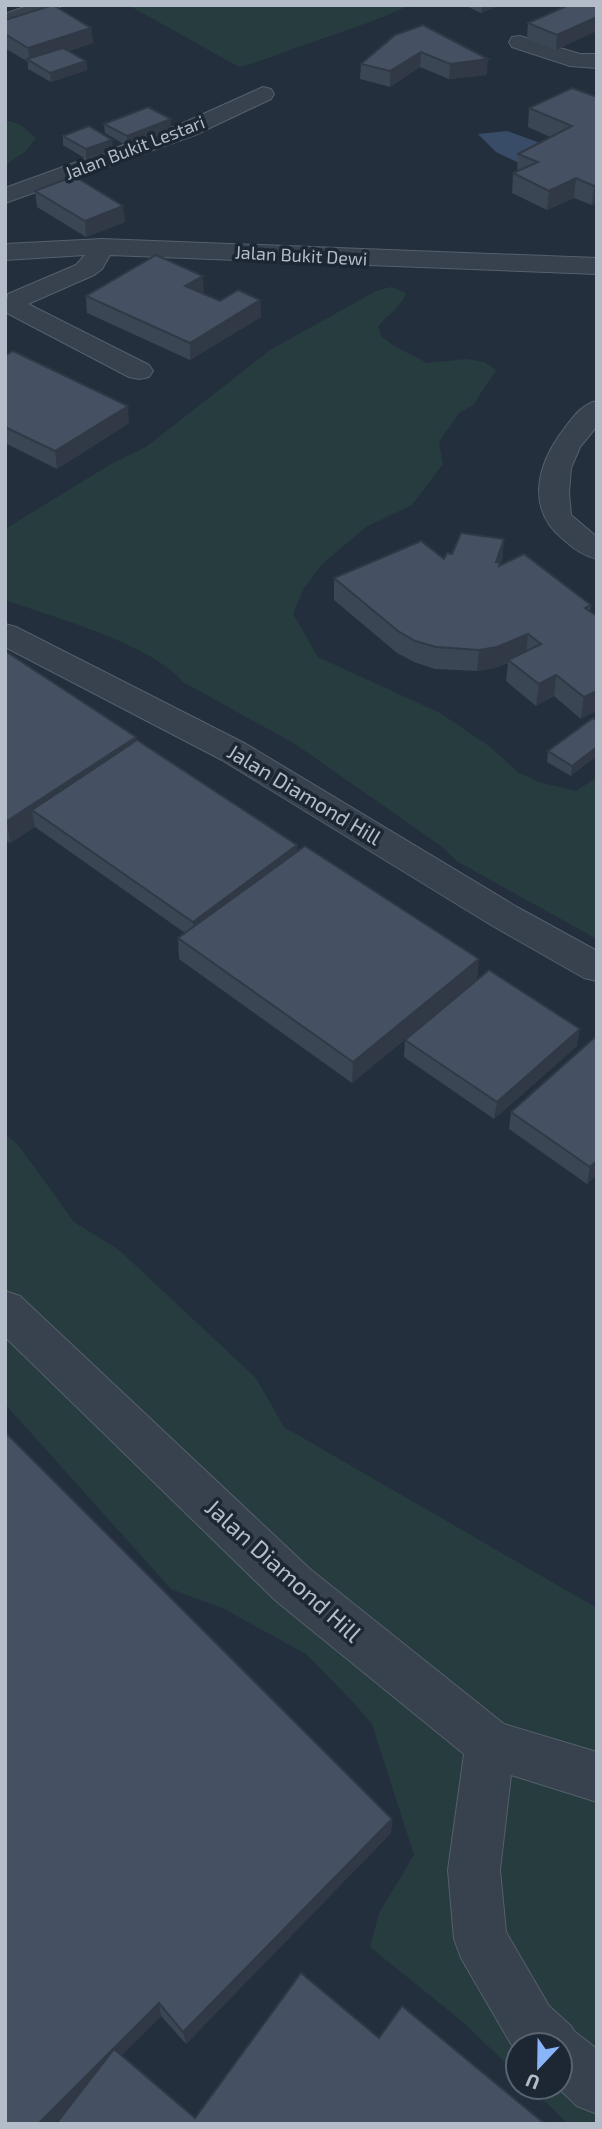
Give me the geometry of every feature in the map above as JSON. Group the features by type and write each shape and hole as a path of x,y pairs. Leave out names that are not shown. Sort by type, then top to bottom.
{"street":[{"path":"5,21 51,5"},
{"path":"520,41 578,61 597,61"},
{"name":"Jalan Bukit Lestari","path":"5,196 187,130 262,94"},
{"path":"103,247 93,264 85,270 17,299 13,306 139,371"},
{"name":"Jalan Bukit Dewi","path":"5,252 103,247 597,266"},
{"path":"597,409 565,445 558,462 554,489 556,514 576,536 597,550"},
{"name":"Jalan Diamond Hill","path":"5,634 233,752 504,916 597,968"},
{"name":"Jalan Diamond Hill","path":"5,1309 293,1585 490,1744 597,1777"},
{"path":"490,1744 474,1870 480,1939 530,2025 537,2031"},
{"path":"574,2065 597,2086"}],"green space":[{"path":"128,5 410,5 359,26 239,67"},
{"path":"5,122 21,125 36,138 25,152 5,165"},
{"path":"391,287 406,293 401,303 378,327 382,337 427,363 466,359 484,362 496,370 473,405 459,413 439,442 443,464 412,505 366,527 322,564 304,588 293,614 318,657 440,713 489,746 519,773 539,782 576,791 597,777 597,939 458,862 441,846 295,744 183,682 148,655 100,633 5,600 5,529 111,464 146,447 270,350 376,291"},
{"path":"5,1133 19,1146 74,1222 119,1250 256,1378 284,1427 597,1608 597,2124 568,2124 544,2101 574,2101 574,2031 504,2031 504,2062 464,2023 370,1947 379,1913 414,1855 372,1724 306,1654 224,1609 171,1589 5,1404"}],"water":[{"path":"507,131 551,147 521,164 496,152 478,134"}],"building":[{"path":"53,5 91,28 28,48 5,34 5,20"},
{"path":"569,5 597,5 597,17 557,35 528,23"},
{"path":"423,25 488,59 450,64 421,52 390,71 361,64 395,35"},
{"path":"63,48 86,61 50,73 27,59"},
{"path":"572,88 597,97 597,184 594,186 576,178 549,191 513,173 538,162 518,154 572,126 529,108"},
{"path":"148,107 171,119 127,136 104,124"},
{"path":"89,126 112,140 86,149 63,136"},
{"path":"74,176 123,206 85,221 35,191"},
{"path":"156,255 203,276 185,286 220,301 238,290 260,300 190,343 86,296"},
{"path":"13,351 128,406 55,451 5,427 5,356"},
{"path":"461,533 504,539 496,562 500,562 499,566 524,554 591,605 585,608 597,616 597,691 584,697 556,675 539,684 508,660 541,644 528,634 497,647 479,650 436,647 415,641 398,631 334,578 421,541 444,559 447,553 452,554"},
{"path":"5,651 136,737 7,821 5,820"},
{"path":"593,718 597,720 597,747 572,766 548,751"},
{"path":"137,740 297,845 193,922 32,810"},
{"path":"305,846 479,959 353,1062 178,938"},
{"path":"489,970 580,1029 497,1102 405,1040"},
{"path":"594,1038 597,1040 597,1161 590,1167 511,1112"},
{"path":"5,1432 392,1819 183,2032 159,2003 38,2124 5,2124"},
{"path":"301,1973 379,2038 402,2006 504,2090 504,2101 517,2101 545,2124 56,2124 114,2049 195,2118"}]}
